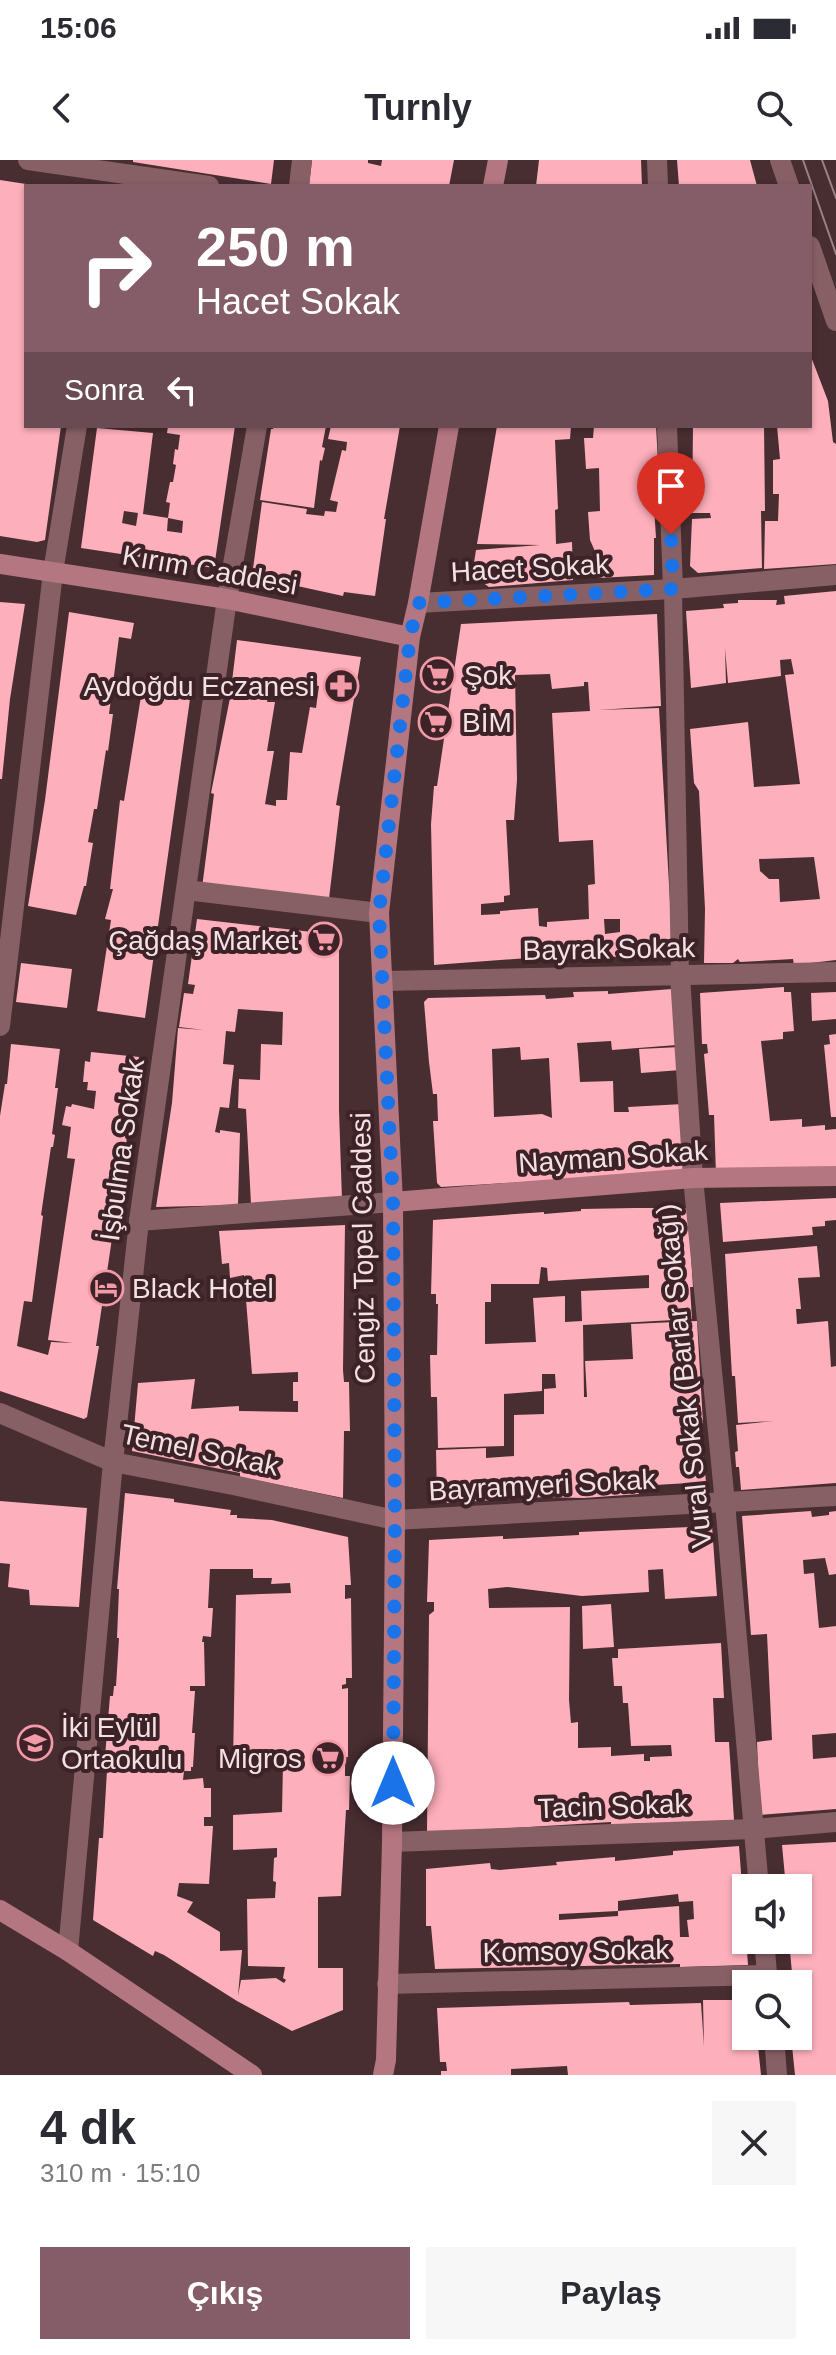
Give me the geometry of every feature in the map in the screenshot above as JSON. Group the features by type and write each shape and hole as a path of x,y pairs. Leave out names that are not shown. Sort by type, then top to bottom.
{"main road":[{"path":"493,184 498,160"},
{"name":"Cengiz Topel Caddesi","path":"387,2070 395,1520 393,1202 379,913 410,637 449,428"},
{"name":"Kırım Caddesi","path":"0,564 227,599 410,637"},
{"name":"Nayman Sokak","path":"393,1202 693,1178 836,1176"},
{"path":"0,1910 68,1951 252,2075"}],"street":[{"path":"28,160 195,184"},
{"path":"299,184 302,160"},
{"path":"657,160 658,184"},
{"path":"780,160 788,184"},
{"path":"812,252 836,321"},
{"path":"0,1026 4,969 53,572 77,428"},
{"name":"İşbulma Sokak","path":"68,1951 113,1462 139,1221 227,599 257,428"},
{"name":"Vural Sokak (Barlar Sokağı)","path":"667,428 673,589"},
{"name":"Hacet Sokak","path":"418,603 673,589 836,575"},
{"path":"186,890 379,913"},
{"name":"Bayrak Sokak","path":"383,981 836,972"},
{"name":"Vural Sokak (Barlar Sokağı)","path":"680,976 693,1178 758,1874"},
{"path":"139,1221 393,1202"},
{"name":"Temel Sokak","path":"0,1413 113,1462 395,1520"},
{"name":"Bayramyeri Sokak","path":"395,1520 836,1496"},
{"name":"Tacin Sokak","path":"392,1842 753,1829 836,1822"},
{"name":"Komsoy Sokak","path":"387,1984 732,1979"},
{"path":"775,2050 777,2075"}],"lane":[{"name":"Vural Sokak (Barlar Sokağı)","path":"673,589 680,976"}],"building":[{"path":"133,160 274,160 271,184"},
{"path":"312,160 368,160 368,163 381,166 382,160 454,160 449,184 309,184"},
{"path":"539,160 641,160 642,184 536,184"},
{"path":"677,160 750,160 756,184 679,184"},
{"path":"0,180 26,184 24,428 61,428 45,540 37,542 0,536"},
{"path":"812,359 828,401 833,442 836,444 836,564 764,569 765,521 778,521 779,494 773,494 773,460 780,459 777,428 812,428"},
{"path":"97,428 153,433 143,514 168,518 170,503 166,502 170,482 173,482 175,449 178,450 180,435 167,433 168,428 235,428 214,568 81,548","holes":["124,511 138,513 136,526 122,523","168,518 183,521 182,533 167,531"]},
{"path":"326,428 314,508 260,500 273,429"},
{"path":"331,428 400,428 375,596 344,592 343,596 252,576 262,502 307,509 306,514 324,516 325,511 336,512 338,502 330,500 342,450 346,451 347,442 328,439"},
{"path":"497,428 571,428 570,439 555,440 558,509 555,510 556,544 572,542 573,580 489,587 472,575 476,550 540,545 477,544"},
{"path":"594,428 656,428 654,575 598,578 588,512 600,511 599,468 586,469 584,438 593,438"},
{"path":"693,428 764,428 762,568 698,573 690,566 692,519 711,518 710,513 692,513"},
{"path":"836,591 836,960 794,965 793,959 740,962 738,959 733,963 704,963 705,909 699,791 694,783 690,729 748,722 754,787 800,784 785,675 794,674 791,659 780,660 781,676 728,683 725,648 726,683 691,688 686,611 724,608 723,604 738,603 738,600 777,600 776,605 785,604 784,596","holes":["814,857 820,899 780,902 779,879 769,879 760,871 759,859"]},
{"path":"0,602 25,604 10,699 2,779 0,779"},
{"path":"69,612 134,623 131,639 119,637 109,714 113,714 108,751 88,842 93,843 86,886 76,915 28,906"},
{"path":"657,614 661,706 598,710 659,708 673,955 542,959 541,946 540,957 434,965 431,824 434,786 437,786 461,624","holes":["550,674 552,689 584,686 584,682 588,682 590,711 552,713 559,842 593,840 595,884 588,885 589,919 547,922 547,927 539,926 538,908 481,915 481,904 504,902 504,896 510,895 506,820 514,820 517,780 515,675","604,919 620,919 620,932 605,934"]},
{"path":"237,640 361,657 336,805 340,806 328,907 202,888 214,794 211,793 230,698","holes":["270,685 311,692 312,685 319,686 316,708 310,707 302,753 290,752 287,800 276,800 276,806 265,804 274,751 267,751 275,702 267,702"]},
{"path":"143,684 191,692 145,1018 97,1011 111,920 105,919 113,889 110,889 120,800 124,801"},
{"path":"197,919 339,935 342,1200 251,1204 246,1109 238,1108 239,1079 260,1080 261,1044 282,1045 283,1012 238,1009 235,1032 226,1031 223,1064 234,1065 229,1108 220,1107 215,1132 240,1133 238,1205 156,1207 172,1103 178,1028 204,1030 179,1027 184,993 193,994 195,985 188,984"},
{"path":"21,963 72,969 67,1008 16,1002"},
{"path":"784,987 784,992 791,992 794,1031 783,1032 783,1039 761,1041 770,1121 802,1119 802,1127 825,1125 825,1130 836,1129 836,1167 716,1175 714,1115 709,1115 704,1054 708,1053 707,1044 702,1044 700,993"},
{"path":"672,989 677,1045 612,1050 611,1041 577,1043 580,1082 613,1081 614,1112 629,1112 628,1107 683,1104 687,1172 441,1187 437,1183 433,1121 438,1121 437,1094 433,1094 424,1002 428,998 545,995 546,999 574,997 573,992 608,991 608,994","holes":["520,1047 521,1060 549,1058 552,1118 542,1114 494,1117 492,1049"]},
{"path":"836,992 836,1019 812,1021 811,993"},
{"path":"836,1034 836,1117 831,1117 824,1045 830,1044 829,1035"},
{"path":"11,1044 60,1049 52,1134 55,1135 41,1215 32,1302 24,1301 17,1346 48,1355 51,1342 73,1343 48,1340 75,1159 67,1158 71,1127 62,1125 66,1106 71,1107 72,1104 94,1109 96,1091 87,1090 88,1082 83,1082 85,1061 90,1062 91,1052 139,1057 96,1346 99,1346 87,1417 84,1419 0,1391 0,1116"},
{"path":"680,1047 681,1070 641,1073 639,1049"},
{"path":"836,1198 836,1220 825,1221 825,1226 812,1227 813,1235 723,1242 720,1203"},
{"path":"688,1208 692,1319 583,1325 584,1397 587,1397 585,1361 633,1359 631,1324 697,1321 703,1423 700,1424 706,1482 638,1486 639,1494 584,1498 544,1497 447,1503 446,1499 437,1500 436,1450 486,1448 486,1458 514,1456 514,1415 544,1414 544,1389 556,1388 555,1374 542,1374 542,1391 504,1394 504,1446 438,1448 437,1397 431,1397 430,1355 437,1355 438,1304 436,1294 431,1294 433,1220 581,1209","holes":["541,1267 547,1268 548,1281 649,1275 649,1288 581,1291 582,1321 565,1322 565,1296 533,1298 536,1342 485,1344 485,1302 491,1302 491,1284 539,1284"]},
{"path":"345,1225 343,1370 344,1382 349,1382 350,1431 344,1431 343,1498 132,1451 138,1383 195,1379 191,1409 239,1406 239,1411 298,1412 298,1401 293,1401 293,1382 298,1382 298,1372 252,1374 244,1275 230,1278 229,1263 222,1264 219,1231"},
{"path":"817,1246 820,1277 798,1278 801,1309 796,1309 797,1324 828,1321 831,1367 836,1366 836,1483 741,1490 739,1467 736,1467 736,1425 774,1421 738,1423 725,1254"},
{"path":"125,1493 231,1510 230,1515 237,1515 237,1518 272,1520 348,1537 351,1585 345,1585 345,1599 351,1598 352,1678 346,1678 346,1684 342,1685 342,1689 348,1688 348,1757 342,1760 345,1760 345,1776 350,1776 349,1810 346,1810 341,1896 318,1897 318,1968 343,1968 343,2010 292,2031 164,1955 155,1951 153,1956 93,1920 99,1838 103,1838 110,1696 113,1696 116,1686 119,1638 117,1589","holes":["210,1569 253,1569 253,1578 272,1578 271,1584 290,1583 291,1593 236,1595 233,1763 283,1762 282,1812 233,1815 233,1850 277,1848 273,1881 276,1882 275,1898 247,1899 248,1966 285,1967 283,1978 286,1980 284,1983 276,1978 241,1980 238,1996 242,1950 220,1951 220,1932 187,1912 193,1902 177,1896 179,1883 209,1884 213,1826 204,1826 204,1817 211,1817 211,1788 204,1788 203,1778 183,1780 184,1771 191,1771 193,1767 195,1691 190,1691 190,1686 205,1686 202,1642 203,1636 211,1637 213,1608 208,1608"]},
{"path":"0,1501 87,1508 79,1607 30,1605 29,1590 8,1587 10,1564 0,1563"},
{"path":"811,1511 812,1517 836,1511 836,1574 829,1575 825,1558 803,1560 804,1574 814,1573 819,1628 836,1626 836,1733 812,1735 813,1759 836,1757 836,1809 760,1815 757,1742 772,1740 767,1634 751,1635 742,1516"},
{"path":"712,1526 717,1596 665,1599 663,1569 648,1570 649,1592 582,1596 507,1587 488,1589 489,1608 570,1607 569,1700 571,1723 578,1722 578,1748 611,1747 611,1756 644,1754 644,1761 650,1761 650,1757 672,1756 671,1745 631,1746 628,1703 623,1703 622,1686 614,1686 612,1658 618,1658 618,1649 721,1643 724,1698 713,1698 715,1742 729,1742 734,1820 646,1825 611,1825 611,1822 427,1833 429,1615 434,1611 434,1602 427,1602 429,1540 503,1536 503,1539"},
{"path":"611,1604 614,1647 583,1649 582,1606"},
{"path":"836,1842 836,2075 795,2075 792,2050 812,2050 812,1970 792,1970 790,1954 812,1954 812,1874 785,1874 782,1845"},
{"path":"739,1846 741,1874 732,1874 732,1954 747,1954 748,1965 435,1969 431,1926 426,1926 426,1869 490,1863 491,1869 500,1870 557,1865 556,1862 615,1857 615,1861 673,1855 673,1851","holes":["678,1894 679,1902 693,1901 694,1919 687,1920 689,1937 680,1937 679,1906 618,1911 618,1901","618,1911 618,1916 559,1920 559,1914"]},
{"path":"703,2000 732,2000 732,2050 758,2050 761,2075 568,2075 567,2066 511,2069 511,2075 441,2075 441,2071 447,2071 446,2062 440,2062 437,2008 701,2003 704,2046"}],"tram line":[{"path":"803,160 811,184"},
{"path":"822,160 836,198"},
{"path":"812,186 836,254"}],"place":[{"name":"Şok","path":"438,675"},
{"name":"Aydoğdu Eczanesi","path":"341,686"},
{"name":"BİM","path":"436,722"},
{"name":"Çağdaş Market","path":"324,940"},
{"name":"Black Hotel","path":"106,1288"},
{"name":"İki Eylül Ortaokulu","path":"35,1743"},
{"name":"Migros","path":"328,1758"}],"route":[{"path":"393,1783 393,1202 379,913 410,637 418,603 673,589 671,534"}]}
